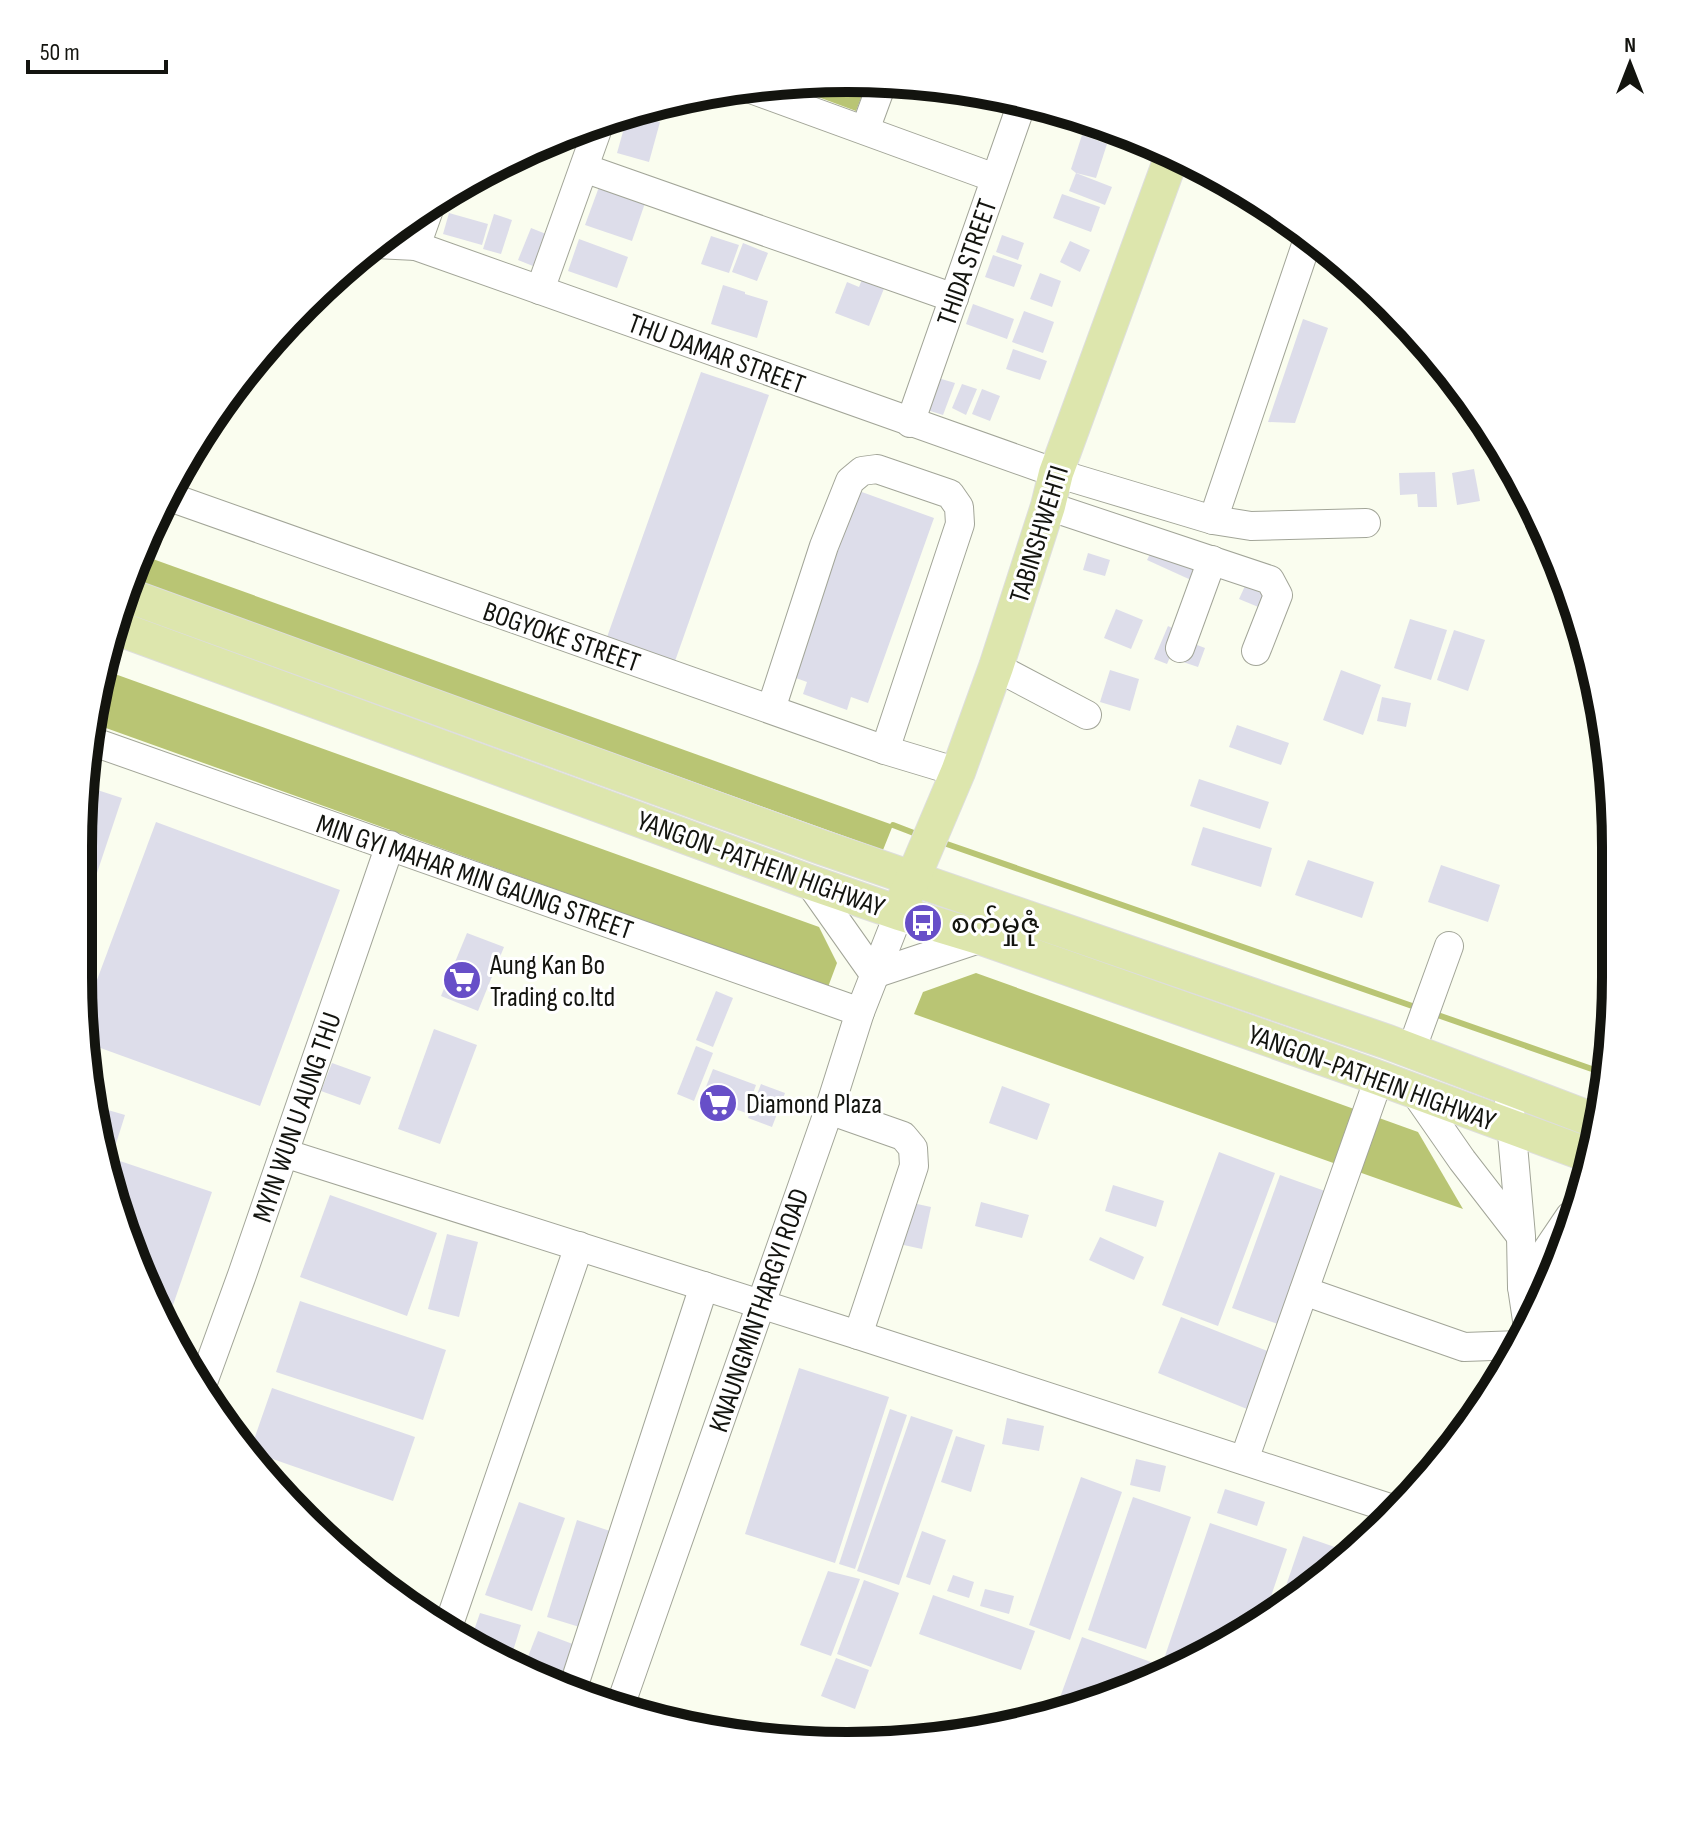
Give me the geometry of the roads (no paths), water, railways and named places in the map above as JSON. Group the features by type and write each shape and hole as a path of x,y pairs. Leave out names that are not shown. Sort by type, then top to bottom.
{"main road":[{"name":"TABINSHWEHTI","path":"899,913 958,772 996,667 1056,473 1169,164"},
{"name":"YANGON-PATHEIN HIGHWAY","path":"134,598 762,825 1411,1051 1588,1118"},
{"name":"YANGON-PATHEIN HIGHWAY","path":"124,631 809,882 982,938 1581,1152"}],"street":[{"path":"865,130 878,93"},
{"path":"771,96 995,178"},
{"name":"THIDA STREET","path":"910,423 1018,113"},
{"path":"540,290 595,135"},
{"path":"584,168 954,298"},
{"path":"416,246 425,221"},
{"name":"THU DAMAR STREET","path":"392,245 416,246 910,423 1056,473 1213,520 1251,526 1366,523"},
{"path":"1213,520 1305,247"},
{"path":"771,709 824,546 850,481 862,471 877,469 950,494 959,507 960,524 885,750"},
{"name":"BOGYOKE STREET","path":"177,500 885,750 958,772"},
{"path":"1048,506 1270,580 1278,595 1256,651"},
{"path":"1180,648 1212,560"},
{"path":"996,667 1087,715"},
{"name":"MIN GYI MAHAR MIN GAUNG STREET","path":"99,744 860,1012"},
{"name":"MYIN WUN U AUNG THU","path":"206,1375 390,845"},
{"path":"809,882 874,974 982,938"},
{"name":"KNAUNGMINTHARGYI ROAD","path":"623,1698 829,1110 860,1012 899,913"},
{"path":"1411,1051 1449,946"},
{"path":"1244,1460 1379,1078"},
{"path":"1508,1088 1525,1308"},
{"path":"1414,1091 1521,1236"},
{"path":"829,1110 903,1136 913,1148 914,1166 858,1335"},
{"path":"284,1153 1385,1506"},
{"path":"1522,1287 1556,1237"},
{"path":"451,1619 579,1246"},
{"path":"575,1681 704,1286"},
{"path":"1304,1291 1464,1347 1506,1346"}],"waterway":[{"path":"893,825 919,835"},
{"path":"941,842 1418,1008"},
{"path":"1432,1013 1596,1071"}],"place":[{"name":"စက်မှုဇုံ","path":"923,923"},
{"name":"Aung Kan Bo Trading co.ltd","path":"462,980"},
{"name":"Diamond Plaza","path":"718,1103"}]}
